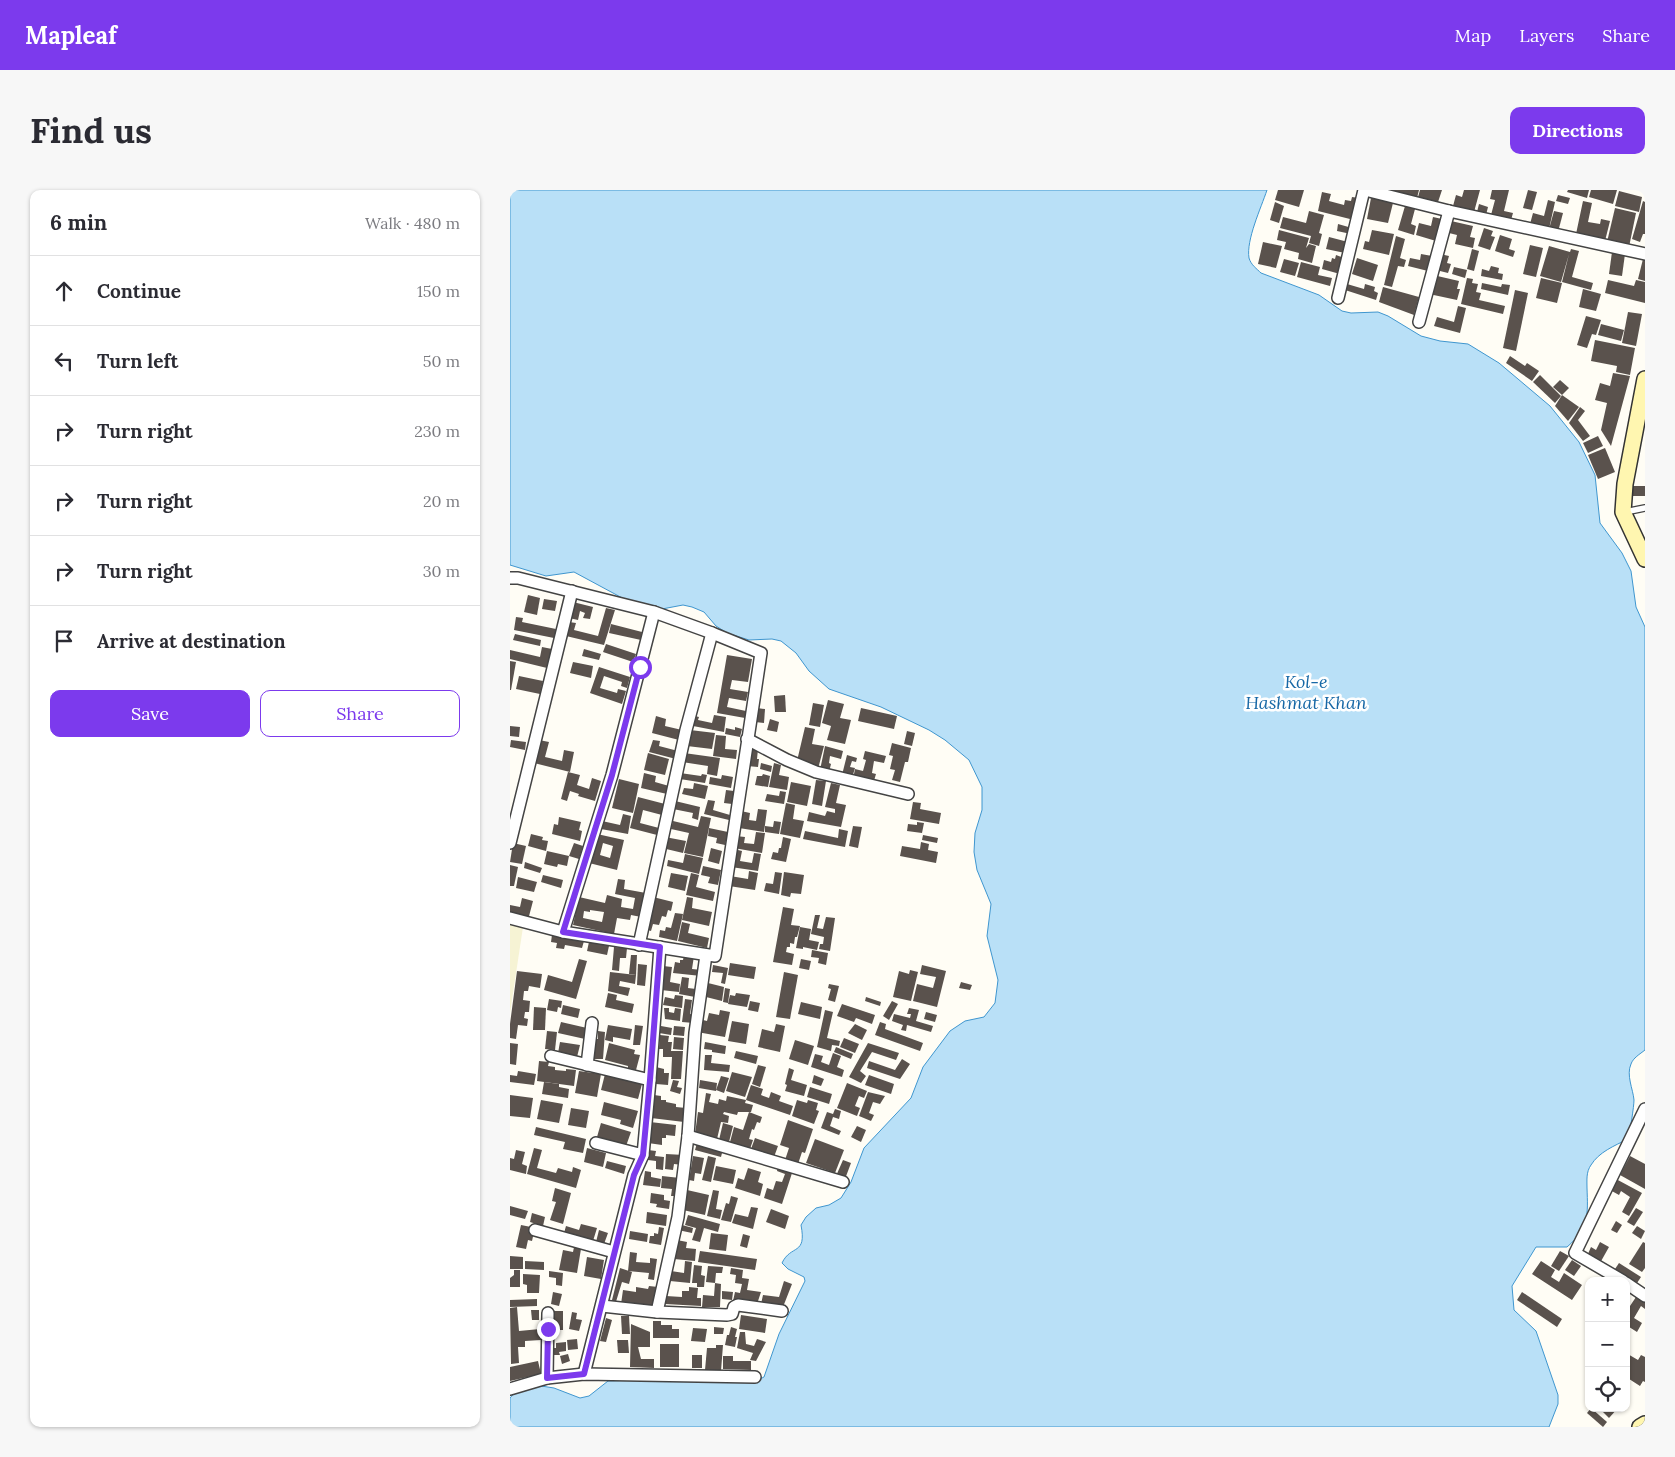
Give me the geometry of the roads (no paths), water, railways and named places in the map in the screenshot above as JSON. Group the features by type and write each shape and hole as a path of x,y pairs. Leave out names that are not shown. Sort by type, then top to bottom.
{"street":[{"path":"1338,298 1365,190 1449,212 1645,254"},
{"path":"1419,322 1449,212"},
{"path":"1645,379 1625,484 1623,512 1645,559"},
{"path":"510,578 518,578 654,612 761,653 715,956 563,932 510,918"},
{"path":"510,843 572,591"},
{"path":"563,932 612,775 654,612"},
{"path":"639,945 686,730 712,633"},
{"path":"747,739 787,760 816,772 908,794"},
{"path":"584,1374 634,1175 643,1155 660,947"},
{"path":"657,1312 678,1217 688,1136 695,1033 706,955"},
{"path":"586,1065 592,1023"},
{"path":"551,1056 650,1080"},
{"path":"1616,1277 1575,1253 1645,1109"},
{"path":"688,1136 843,1182"},
{"path":"596,1143 643,1155"},
{"path":"535,1230 614,1252"},
{"path":"1630,1286 1645,1296"},
{"path":"602,1306 657,1312 727,1315 732,1314 734,1307 738,1305 782,1312"},
{"path":"547,1378 548,1313"},
{"path":"510,1389 547,1378 584,1374 755,1377"},
{"path":"1640,1427 1645,1424"}],"lane":[{"path":"1623,512 1645,508"}],"water":[{"name":"Kol-e Hashmat Khan","path":"510,190 1267,190 1252,233 1249,251 1251,263 1261,273 1319,295 1342,311 1351,313 1378,312 1421,336 1440,341 1468,344 1499,363 1550,406 1579,442 1595,475 1600,523 1622,553 1631,571 1636,607 1645,627 1645,1050 1633,1060 1630,1068 1629,1077 1634,1100 1628,1139 1603,1153 1594,1160 1588,1170 1587,1214 1580,1234 1567,1247 1536,1247 1512,1286 1514,1310 1536,1331 1558,1395 1558,1404 1549,1427 510,1427 510,1398 517,1390 535,1385 554,1388 580,1398 589,1396 608,1381 631,1380 657,1375 718,1382 756,1381 764,1377 779,1334 805,1281 804,1277 788,1269 782,1263 790,1253 800,1246 802,1241 801,1225 806,1217 816,1208 829,1205 841,1198 851,1182 864,1148 911,1098 923,1067 950,1031 965,1021 984,1017 995,1003 998,980 987,936 991,904 977,870 974,852 975,833 982,810 982,787 969,760 945,740 929,730 881,707 829,689 809,671 796,653 781,641 772,639 749,640 727,633 716,626 704,612 692,607 683,605 662,609 626,600 574,572 546,576 510,565"}]}
